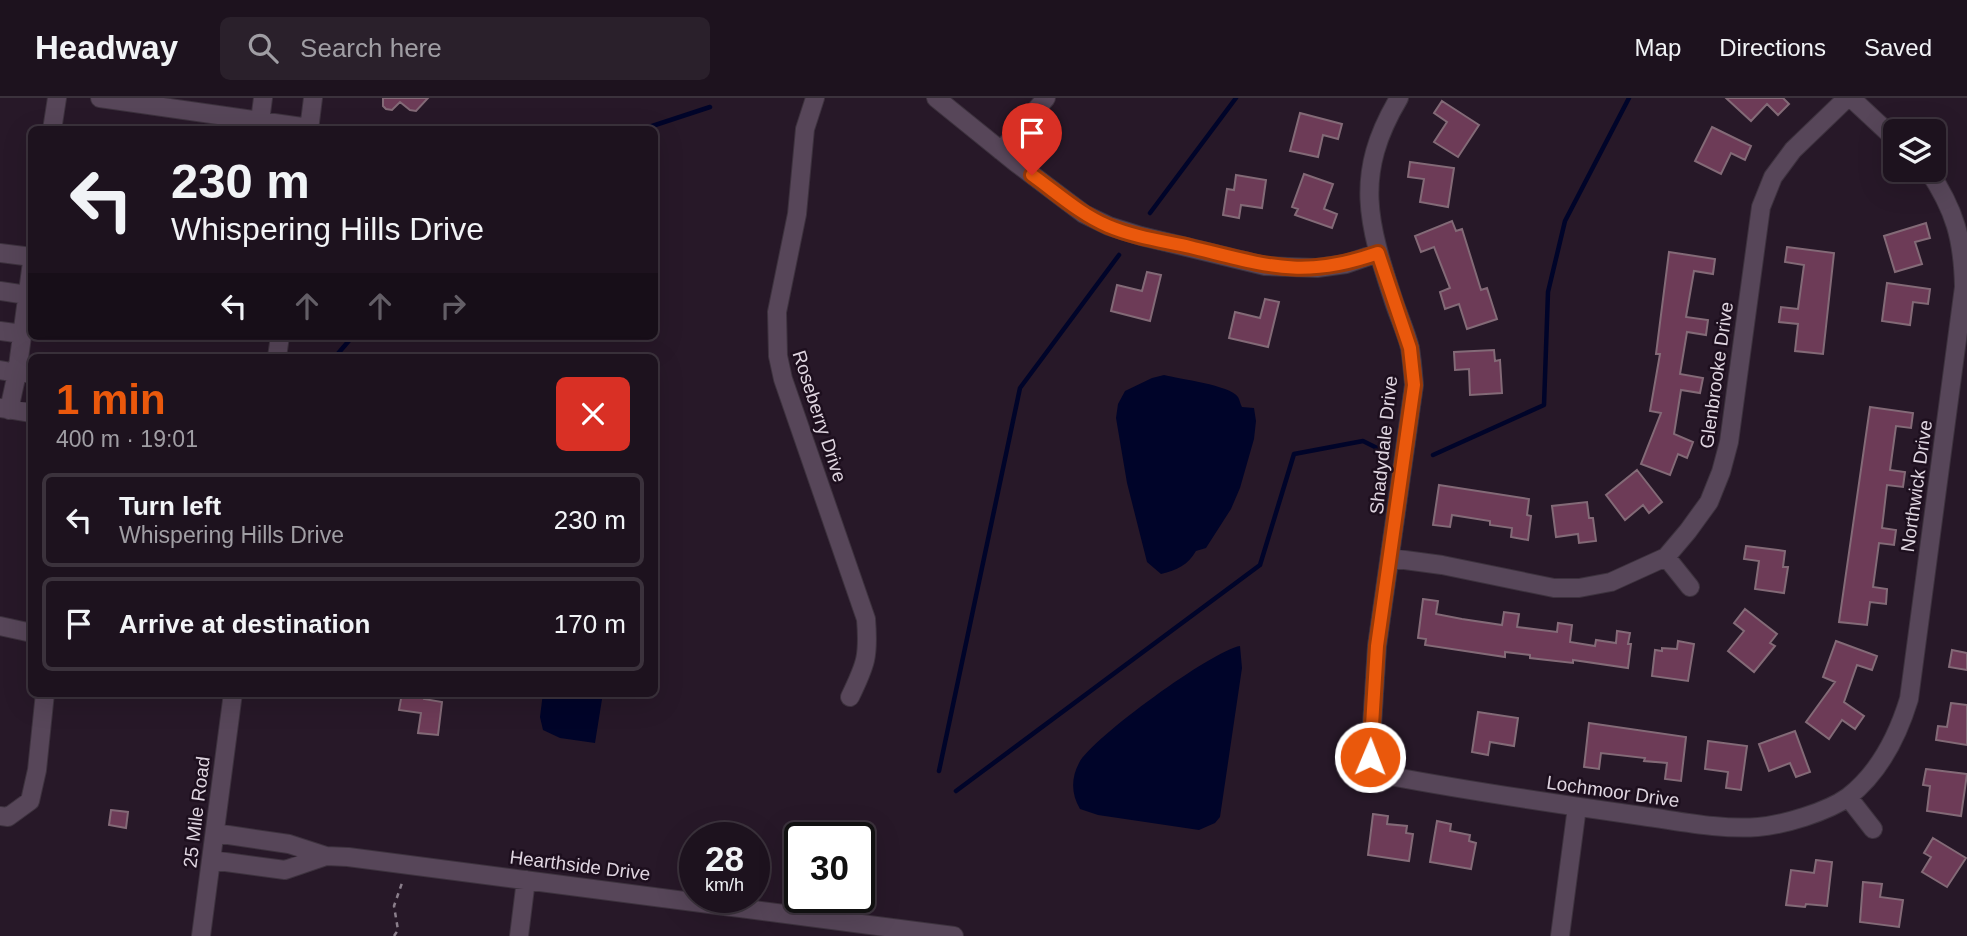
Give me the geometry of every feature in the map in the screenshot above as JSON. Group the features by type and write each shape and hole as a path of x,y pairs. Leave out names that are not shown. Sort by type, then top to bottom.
{"street":[{"path":"53,126 57,98"},
{"path":"100,98 219,106 260,121 291,126"},
{"path":"260,121 263,98"},
{"path":"309,126 313,98"},
{"name":"Roseberry Drive","path":"815,98 805,129 797,214 780,288 775,333 783,379 866,619 866,665 850,697"},
{"path":"936,98 1084,214 1109,226 1265,266 1317,268 1346,264 1378,253"},
{"path":"1001,151 1046,98"},
{"name":"Shadydale Drive","path":"1372,766 1369,747 1377,646 1414,385 1410,348 1378,253 1368,197 1376,144 1399,98"},
{"path":"1849,98 1883,128"},
{"name":"Glenbrooke Drive","path":"1390,558 1442,565 1522,583 1567,588 1611,582 1665,557 1709,502 1721,472 1729,442 1755,238 1761,207 1773,177 1808,133 1849,98"},
{"name":"Northwick Drive","path":"1848,797 1888,750 1909,699 1964,287 1964,255 1957,225 1945,195 1936,182"},
{"path":"0,253 28,259"},
{"path":"28,288 16,372 5,409 28,412"},
{"path":"0,291 27,295"},
{"path":"0,331 22,334"},
{"path":"1665,557 1690,587"},
{"path":"0,626 28,632"},
{"path":"0,816 8,817 30,801 37,770 45,697"},
{"name":"25 Mile Road","path":"201,936 232,697"},
{"name":"Lochmoor Drive","path":"1372,766 1390,776 1514,799 1716,826 1758,827 1826,809 1848,797"},
{"path":"1848,797 1873,829"},
{"path":"1560,936 1577,807"},
{"name":"Hearthside Drive","path":"215,833 289,844 326,856 954,936"},
{"name":"Hearthside Drive","path":"211,860 285,870 326,856"},
{"path":"519,936 526,880"}],"path":[{"path":"394,936 398,930 394,906 403,880"},
{"path":"398,930 403,932"}],"water":[{"path":"1164,375 1215,386 1233,393 1242,407 1254,408 1256,421 1254,439 1231,509 1206,548 1196,551 1182,566 1161,574 1147,562 1127,483 1116,418 1118,404 1125,391"},
{"path":"1240,646 1242,668 1220,817 1215,823 1199,830 1098,815 1080,809 1075,798 1073,780 1079,763 1089,751 1129,716 1181,678 1205,662"},
{"path":"542,697 602,697 595,743 560,738 543,730 540,717"}],"building":[{"path":"383,98 428,98 416,111 400,102 392,110 386,109 383,106"},
{"path":"1726,98 1783,98 1789,104 1778,115 1767,104 1751,121"},
{"path":"1442,101 1479,125 1458,157 1434,142 1447,122 1434,113"},
{"path":"1300,113 1342,124 1338,139 1323,135 1318,157 1290,151"},
{"path":"1712,127 1751,146 1745,160 1731,153 1721,174 1695,161"},
{"path":"1410,162 1454,168 1448,207 1420,202 1424,179 1408,177"},
{"path":"1304,174 1333,184 1324,209 1337,214 1332,228 1295,215 1298,209 1292,207"},
{"path":"1236,175 1266,180 1262,208 1241,205 1239,218 1223,215 1227,189 1234,190"},
{"path":"1452,221 1456,231 1462,229 1481,290 1487,288 1497,319 1467,329 1459,304 1445,309 1440,292 1450,288 1434,247 1421,252 1415,236"},
{"path":"1926,223 1930,238 1915,242 1922,264 1895,272 1884,236"},
{"path":"1787,247 1834,253 1823,354 1795,351 1798,324 1779,322 1781,307 1798,309 1804,265 1785,262"},
{"path":"1669,252 1715,259 1713,274 1694,271 1686,317 1708,320 1706,335 1687,332 1680,374 1703,378 1700,393 1681,390 1674,434 1693,442 1687,458 1678,454 1670,475 1641,464 1661,413 1650,411 1660,354 1656,354"},
{"path":"1147,272 1161,275 1150,321 1111,311 1117,285 1142,291"},
{"path":"1887,283 1930,289 1928,304 1913,302 1910,325 1882,321"},
{"path":"1265,299 1279,302 1268,347 1229,338 1235,312 1260,318"},
{"path":"1494,350 1495,361 1500,360 1502,393 1470,395 1469,369 1455,370 1454,352"},
{"path":"1870,407 1913,413 1911,428 1896,426 1890,470 1905,472 1903,487 1887,485 1882,528 1896,530 1894,545 1879,543 1873,587 1887,589 1886,604 1870,602 1867,625 1839,622"},
{"path":"1637,470 1662,502 1649,513 1643,505 1625,520 1606,495"},
{"path":"1439,485 1529,499 1527,515 1531,516 1528,540 1511,537 1512,528 1490,525 1490,521 1452,515 1450,527 1433,525"},
{"path":"1587,502 1589,518 1593,518 1596,541 1579,543 1578,534 1556,537 1552,506"},
{"path":"1746,546 1785,551 1783,567 1788,567 1784,593 1755,589 1759,561 1744,559"},
{"path":"1423,599 1438,601 1436,614 1462,619 1502,625 1504,612 1519,614 1517,627 1557,632 1558,623 1572,625 1570,642 1595,646 1596,640 1616,643 1617,631 1630,633 1628,668 1573,660 1573,663 1530,658 1530,655 1505,652 1505,657 1425,645 1426,639 1418,638"},
{"path":"1745,609 1777,634 1770,643 1775,646 1754,672 1728,651 1744,631 1734,623"},
{"path":"1678,641 1694,644 1688,681 1652,676 1655,650 1677,649"},
{"path":"1836,641 1877,656 1872,670 1857,665 1844,702 1864,716 1855,729 1842,720 1829,739 1806,722 1835,682 1823,677"},
{"path":"1952,650 1967,653 1967,670 1949,667"},
{"path":"401,697 424,697 442,702 438,735 418,733 421,713 399,710"},
{"path":"1951,703 1967,705 1967,745 1936,740 1938,726 1947,727"},
{"path":"1478,712 1518,718 1514,746 1490,742 1488,755 1472,752"},
{"path":"1589,723 1686,737 1681,781 1665,779 1667,763 1644,761 1645,758 1601,753 1599,769 1584,767"},
{"path":"1795,731 1810,772 1796,777 1790,763 1769,771 1759,744"},
{"path":"1708,741 1747,746 1741,790 1726,788 1728,772 1705,769"},
{"path":"1926,769 1967,774 1961,816 1927,811 1930,786 1923,785"},
{"path":"111,810 128,812 126,828 109,825"},
{"path":"1373,814 1388,816 1387,824 1407,826 1406,833 1413,834 1409,861 1368,855"},
{"path":"1437,821 1451,824 1450,831 1470,835 1469,841 1476,843 1471,869 1430,862"},
{"path":"1933,838 1966,858 1947,887 1922,872 1931,857 1924,853"},
{"path":"1816,860 1832,862 1827,906 1786,905 1791,870 1814,873"},
{"path":"1863,882 1882,884 1880,897 1903,900 1899,927 1860,922"}],"waterway":[{"path":"1150,213 1236,98"},
{"path":"1433,455 1544,405 1548,292 1565,221 1629,98"},
{"path":"652,126 710,107"},
{"path":"939,771 1020,388 1119,255"},
{"path":"338,354 350,340"},
{"path":"956,791 1260,565 1294,454 1363,441 1385,452"}],"route":[{"path":"1032,175 1084,214 1109,226 1265,266 1317,268 1346,264 1378,253 1410,348 1414,385 1377,646 1370,757"}]}
